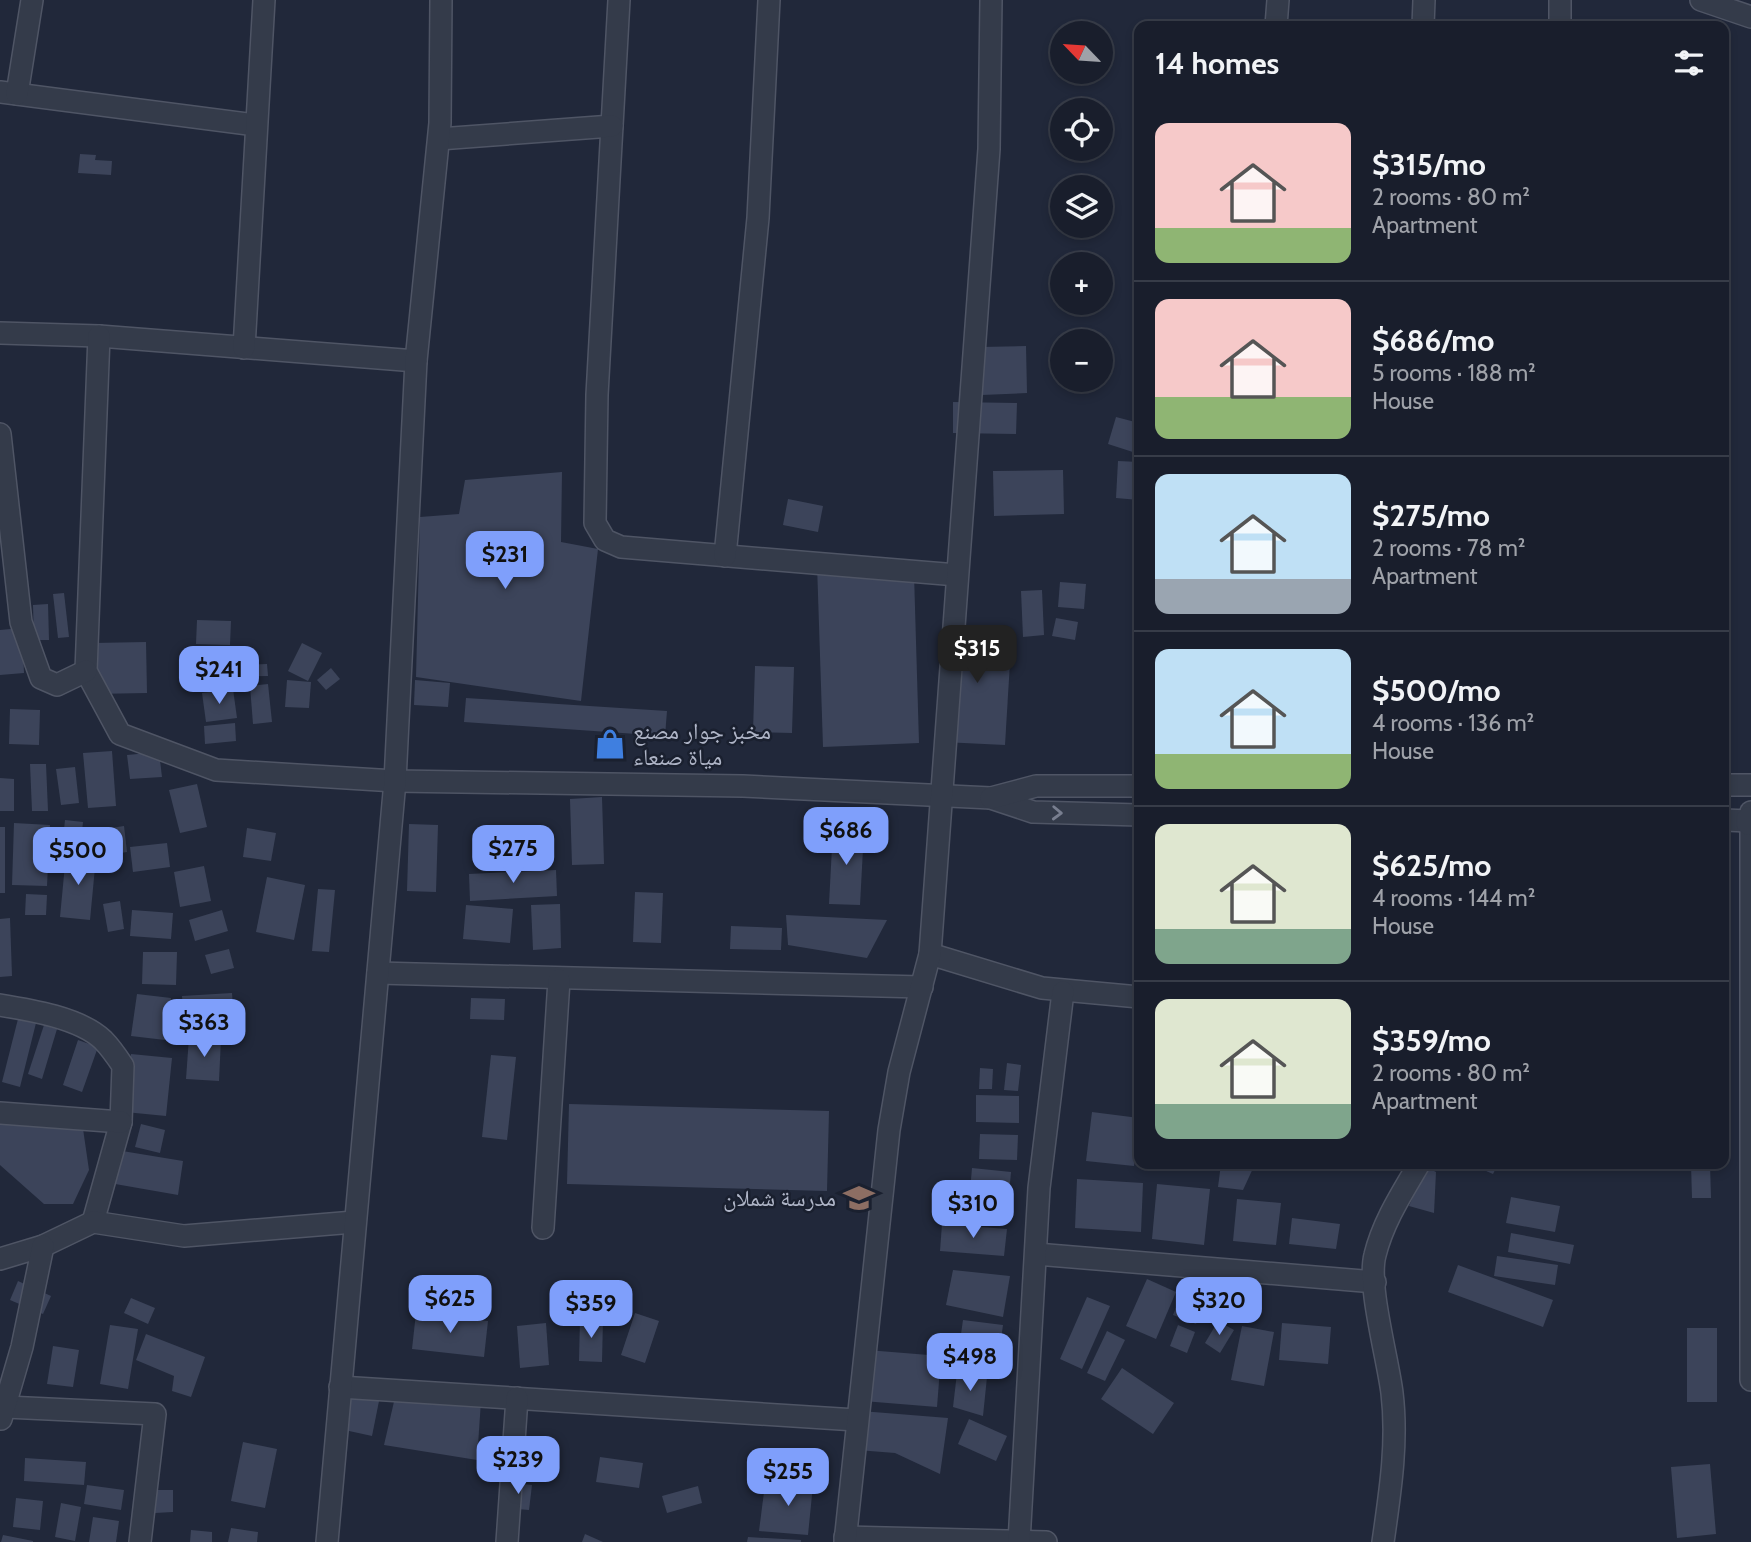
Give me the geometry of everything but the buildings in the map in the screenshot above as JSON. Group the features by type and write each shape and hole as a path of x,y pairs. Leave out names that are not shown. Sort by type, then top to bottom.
{"street":[{"path":"32,0 9,93 256,125"},
{"path":"244,348 264,0"},
{"path":"327,1542 396,781 416,361 439,139 441,0"},
{"path":"619,0 597,395 595,523 605,540 621,547 957,576"},
{"path":"724,556 758,218 769,0"},
{"path":"991,0 989,149 930,954 899,1072 889,1130 845,1539 1046,1542"},
{"path":"1276,21 1278,0"},
{"path":"1423,21 1424,0"},
{"path":"1560,0 1560,21"},
{"path":"1701,0 1751,17"},
{"path":"439,139 612,126"},
{"path":"0,333 99,336 416,361"},
{"path":"99,336 86,671 120,734 216,770 396,781 743,786 991,798 1036,786 1134,786"},
{"path":"0,434 21,622 41,678 57,685 86,671"},
{"path":"1729,785 1751,785"},
{"path":"991,798 1019,810 1033,812 1134,815"},
{"path":"1751,812 1751,1380"},
{"path":"1729,820 1751,821"},
{"path":"930,954 1063,992 1134,997"},
{"path":"378,973 559,980 922,987"},
{"path":"543,1228 559,980"},
{"path":"1019,1541 1040,1188 1063,992"},
{"path":"0,1005 36,1011 67,1021 102,1038 123,1066 121,1122 93,1222"},
{"path":"0,1113 121,1122"},
{"path":"1383,1542 1392,1482 1393,1395 1374,1257 1391,1213 1416,1169"},
{"path":"0,1259 43,1246 93,1222 184,1236 355,1222"},
{"path":"43,1246 3,1414 155,1414 140,1542"},
{"path":"1036,1254 1376,1282"},
{"path":"340,1387 856,1420"},
{"path":"507,1542 517,1398"}],"place":[{"name":"مخبز جوار مصنع مياة صنعاء","path":"610,744"},
{"name":"مدرسة شملان","path":"859,1198"}]}
